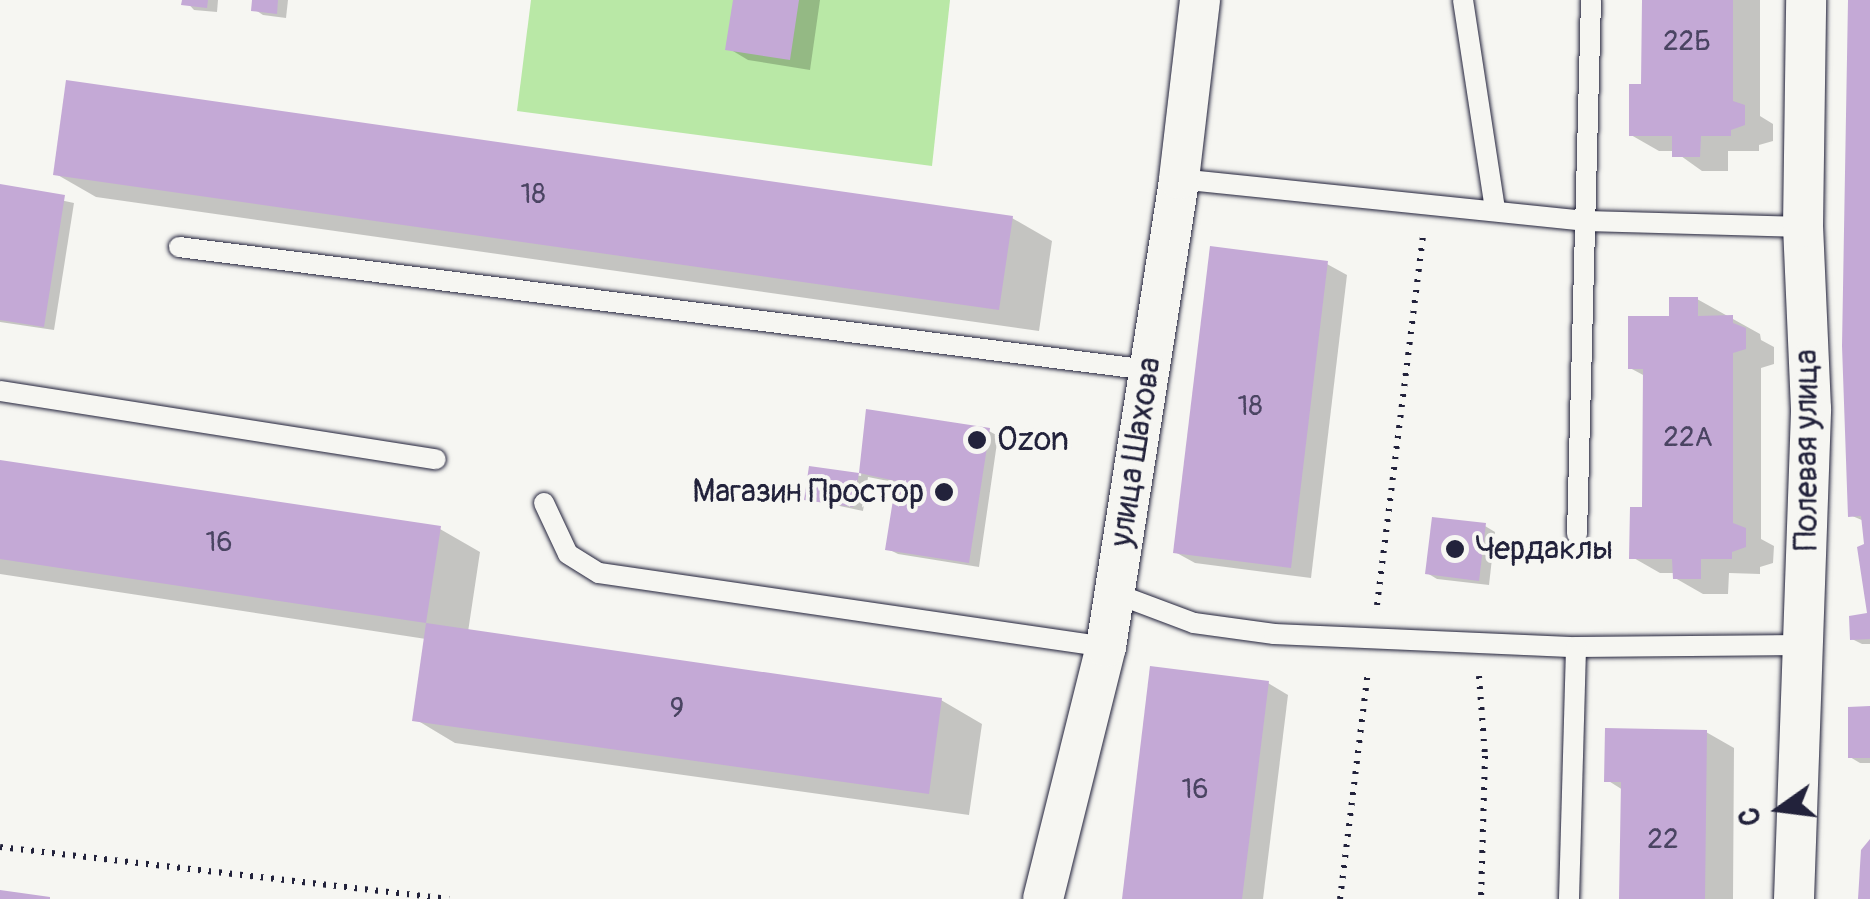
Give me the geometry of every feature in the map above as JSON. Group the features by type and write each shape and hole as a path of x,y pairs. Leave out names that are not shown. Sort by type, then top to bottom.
{"street":[{"name":"улица Шахова","path":"1043,899 1106,648 1179,178 1200,0"},
{"name":"Полевая улица","path":"1794,899 1811,410 1803,227 1806,0"}],"lane":[{"path":"1463,0 1495,210"},
{"path":"1576,534 1588,222 1591,0"},
{"path":"1179,178 1588,222 1803,227"},
{"path":"178,246 1148,370"},
{"path":"0,391 436,459"},
{"path":"544,503 568,554 600,572 1106,648"},
{"path":"1114,592 1194,622 1274,634 1576,647 1804,645"},
{"path":"1569,899 1576,647"}],"path":[{"path":"1340,899 1427,204"},
{"path":"1477,641 1485,756 1482,899"},
{"path":"0,847 449,899"}],"green space":[{"path":"531,0 950,0 932,166 517,111"}],"building":[{"path":"182,0 208,0 207,8 181,5"},
{"path":"252,0 278,0 277,14 251,11"},
{"path":"733,0 799,0 790,60 725,50"},
{"path":"1642,0 1733,0 1733,101 1745,105 1745,125 1731,130 1731,136 1701,136 1700,157 1672,157 1672,136 1629,136 1629,84 1641,84"},
{"path":"1848,0 1870,0 1870,639 1850,640 1849,616 1867,613 1857,547 1864,544 1861,516 1848,517 1842,346"},
{"path":"66,80 1013,216 999,310 53,175"},
{"path":"0,184 65,195 44,327 0,320"},
{"path":"1210,246 1328,261 1291,568 1173,553"},
{"path":"1669,297 1698,297 1698,316 1733,315 1733,323 1746,328 1746,349 1733,353 1733,523 1746,528 1746,547 1732,552 1732,559 1701,559 1701,579 1673,579 1672,559 1629,559 1630,507 1642,507 1643,369 1628,369 1628,316 1669,316"},
{"path":"866,409 990,428 969,563 885,550 896,481 859,473"},
{"path":"0,460 441,526 426,623 0,559"},
{"path":"809,466 859,473 853,507 804,500"},
{"name":"Чердаклы","path":"1432,517 1486,523 1479,581 1425,574"},
{"path":"426,623 942,698 929,794 412,721"},
{"path":"1150,666 1269,681 1242,899 1122,899"},
{"path":"1870,706 1870,758 1848,758 1848,707"},
{"path":"1605,728 1707,730 1705,899 1619,899 1621,782 1604,782"},
{"path":"1870,839 1870,899 1858,899 1861,850"},
{"path":"0,890 50,897 50,899 0,899"}],"place":[{"name":"Ozon","path":"977,440"},
{"name":"Магазин Простор","path":"944,492"},
{"name":"Чердаклы","path":"1455,549"}]}
